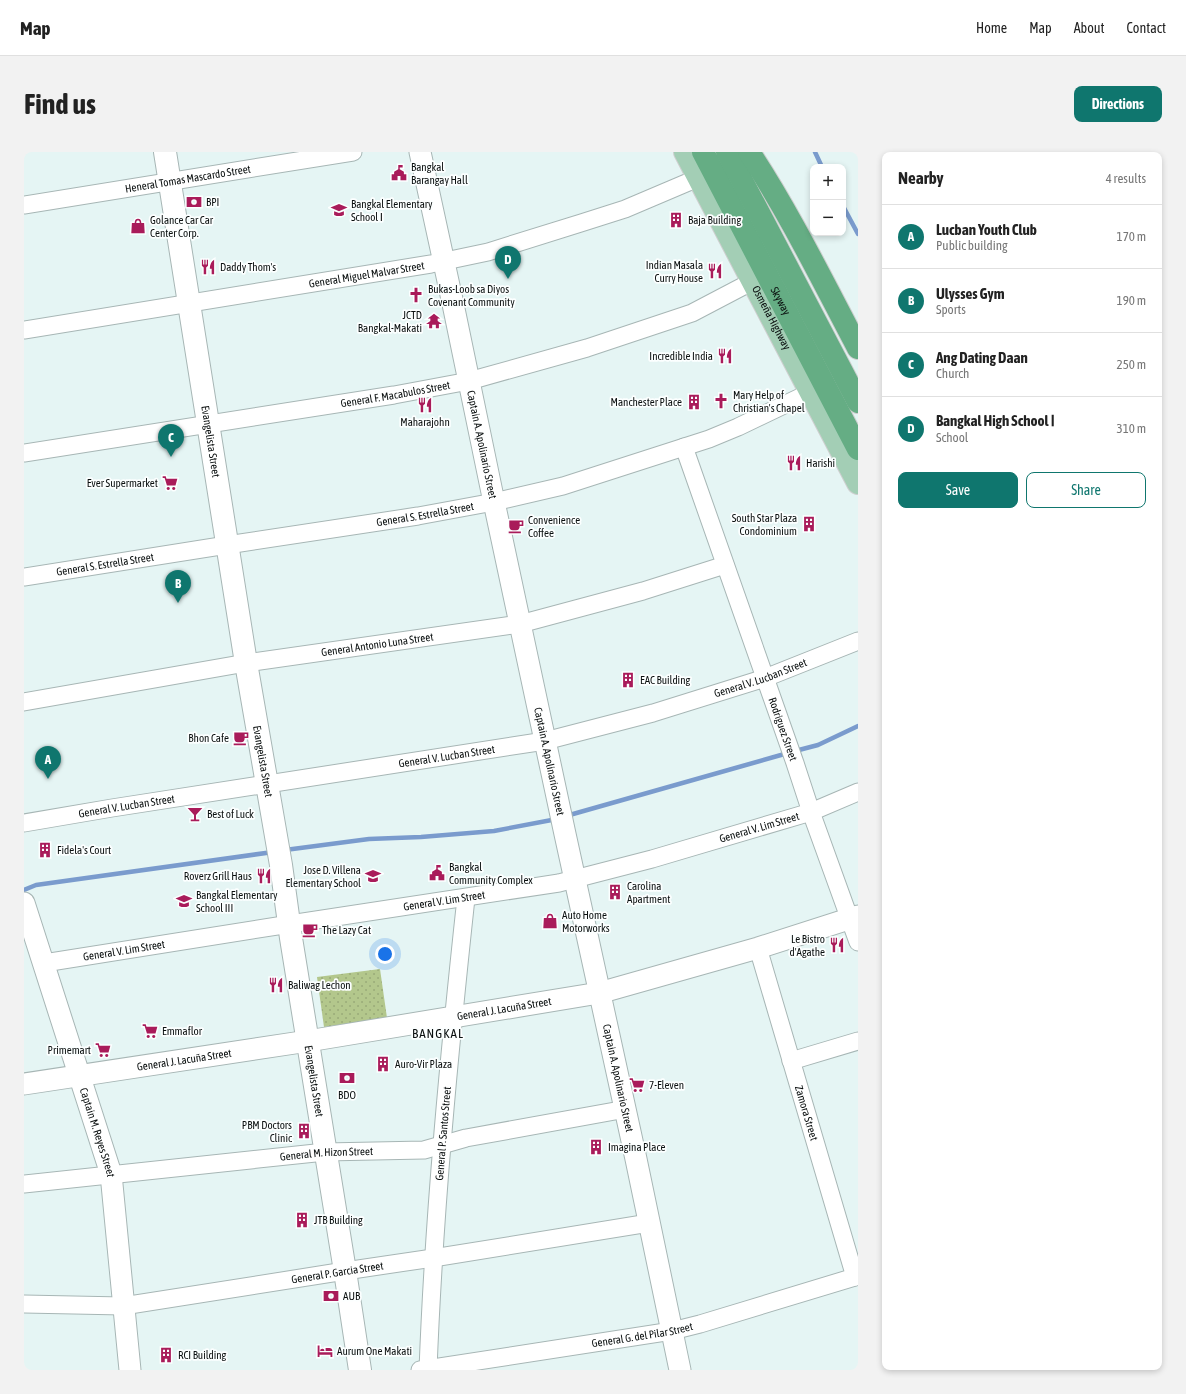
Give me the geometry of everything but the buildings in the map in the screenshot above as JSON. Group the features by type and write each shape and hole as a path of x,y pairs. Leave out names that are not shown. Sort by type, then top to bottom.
{"highway":[{"name":"Skyway","path":"703,152 858,449"},
{"name":"Skyway","path":"727,152 858,402"},
{"path":"749,152 810,256 858,348"}],"main road":[{"name":"Evangelista Street","path":"165,152 246,663 281,864 360,1370"},
{"name":"Osmeña Highway","path":"685,152 858,483"},
{"path":"735,152 858,386"}],"street":[{"name":"Heneral Tomas Mascardo Street","path":"24,205 353,152"},
{"name":"Captain A. Apolinario Street","path":"420,152 564,834 626,1109 680,1370"},
{"name":"General Miguel Malvar Street","path":"24,330 444,262 488,252 595,219 625,209 698,178"},
{"name":"General F. Macabulos Street","path":"24,453 394,395 468,381 587,348 692,313 753,281"},
{"name":"General S. Estrella Street","path":"24,577 418,516 494,502 563,486 684,448 738,427 811,392"},
{"name":"Rodriguez Street","path":"684,448 811,812 854,918 858,942"},
{"name":"General Antonio Luna Street","path":"24,702 246,663 520,624 643,592 725,565"},
{"name":"General V. Lucban Street","path":"24,823 545,741 653,713 765,678 858,641"},
{"name":"General V. Lim Street","path":"44,963 466,898 575,879 652,859 811,812 858,792"},
{"name":"General P. Santos Street","path":"425,1370 453,1017 466,898"},
{"name":"Captain M. Reyes Street","path":"25,907 111,1174 130,1370"},
{"name":"General J. Lacuña Street","path":"24,1084 308,1041 599,992 758,948 854,918"},
{"name":"Zamora Street","path":"758,948 856,1277"},
{"path":"791,1061 858,1041"},
{"name":"General M. Hizon Street","path":"24,1184 325,1152 424,1150 466,1138 626,1109"},
{"name":"General P. Garcia Street","path":"24,1304 123,1306 649,1223"},
{"name":"General G. del Pilar Street","path":"425,1370 672,1331 856,1277"}],"green space":[{"path":"380,969 387,1018 324,1027 317,977"}],"waterway":[{"path":"815,152 821,164"},
{"path":"846,212 858,234"},
{"path":"795,751 818,745 858,726"},
{"path":"566,816 788,753"},
{"path":"285,850 369,839 421,837 494,831 557,819"},
{"path":"24,890 36,885 273,852"}],"place":[{"name":"Bangkal Barangay Hall","path":"399,173"},
{"name":"BPI","path":"194,202"},
{"name":"Bangkal Elementary School Ⅰ","path":"339,210"},
{"name":"Baja Building","path":"676,220"},
{"name":"Golance Car Car Center Corp.","path":"138,226"},
{"name":"Daddy Thom's","path":"208,267"},
{"name":"Indian Masala Curry House","path":"715,271"},
{"name":"Bangkal High School Ⅰ","path":"508,279"},
{"name":"Bukas-Loob sa Diyos Covenant Community","path":"416,295"},
{"name":"JCTD Bangkal-Makati","path":"434,321"},
{"name":"Incredible India","path":"725,356"},
{"name":"Mary Help of Christian's Chapel","path":"721,401"},
{"name":"Manchester Place","path":"694,402"},
{"name":"Maharajohn","path":"425,405"},
{"name":"Ang Dating Daan","path":"171,457"},
{"name":"Harishi","path":"794,463"},
{"name":"Ever Supermarket","path":"170,483"},
{"name":"South Star Plaza Condominium","path":"809,524"},
{"name":"Convenience Coffee","path":"516,526"},
{"name":"Ulysses Gym","path":"178,603"},
{"name":"EAC Building","path":"628,680"},
{"name":"Bhon Cafe","path":"241,738"},
{"name":"Lucban Youth Club","path":"48,779"},
{"name":"Best of Luck","path":"195,814"},
{"name":"Fidela's Court","path":"45,850"},
{"name":"Bangkal Community Complex","path":"437,873"},
{"name":"Roverz Grill Haus","path":"264,876"},
{"name":"Jose D. Villena Elementary School","path":"373,876"},
{"name":"Carolina Apartment","path":"615,892"},
{"name":"Bangkal Elementary School III","path":"184,901"},
{"name":"Auto Home Motorworks","path":"550,921"},
{"name":"The Lazy Cat","path":"310,930"},
{"name":"Le Bistro d'Agathe","path":"837,945"},
{"name":"Baliwag Lechon","path":"276,985"},
{"name":"Emmaflor","path":"150,1031"},
{"name":"Primemart","path":"103,1050"},
{"name":"Auro-Vir Plaza","path":"383,1064"},
{"name":"BDO","path":"347,1078"},
{"name":"7-Eleven","path":"637,1085"},
{"name":"PBM Doctors Clinic","path":"304,1131"},
{"name":"Imagina Place","path":"596,1147"},
{"name":"JTB Building","path":"302,1220"},
{"name":"AUB","path":"331,1296"},
{"name":"Aurum One Makati","path":"325,1351"},
{"name":"RCI Building","path":"166,1355"}],"district":[{"name":"BANGKAL","path":"438,1033"}]}
